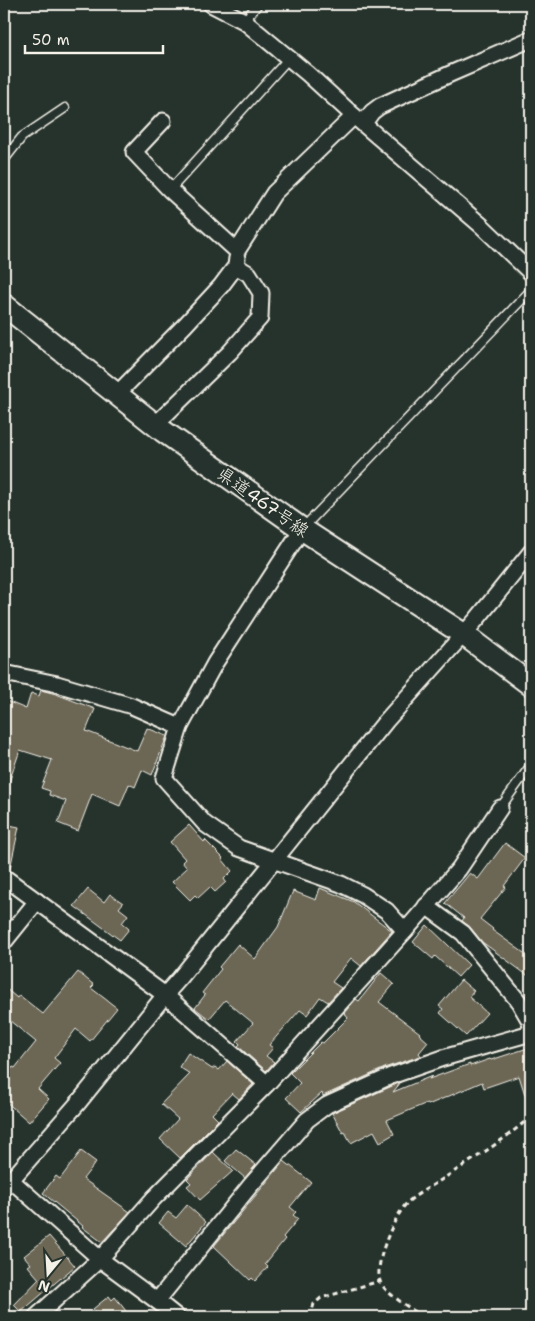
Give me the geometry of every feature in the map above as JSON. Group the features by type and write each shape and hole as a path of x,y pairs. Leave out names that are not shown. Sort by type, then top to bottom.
{"main road":[{"name":"県道467号線","path":"4,305 155,425 302,529 463,634 530,683"}],"street":[{"path":"210,4 244,21 289,58 482,226 531,273"},
{"path":"116,395 221,286 274,194 359,119 380,106 531,39"},
{"path":"155,425 230,352 260,318 261,294 249,274 236,258 134,152 163,121"},
{"path":"302,529 215,663 180,727 164,778 205,824 239,848 341,884 387,911 405,931"},
{"path":"176,1317 7,1184 78,1103 386,721 463,634 531,552"},
{"path":"4,673 57,684 132,706 180,727"},
{"path":"36,1317 100,1258 154,1198 267,1084 405,931 458,869 500,808"},
{"path":"4,877 165,995 267,1084"},
{"path":"4,942 37,901"},
{"path":"426,906 463,933 519,1002 530,1021 531,1027"},
{"path":"157,1301 306,1120 327,1105 391,1076 443,1058 531,1033"}],"lane":[{"path":"244,21 258,4"},
{"path":"170,190 289,58"},
{"path":"4,160 22,137 65,108"},
{"path":"302,529 531,290"},
{"path":"500,808 531,764"}],"path":[{"path":"423,1317 396,1298 380,1282 379,1268 382,1251 394,1222 407,1203 514,1131 531,1116"},
{"path":"310,1317 314,1304 322,1298 380,1282"}],"building":[{"path":"41,690 95,709 86,731 137,751 147,728 167,736 152,775 142,770 135,787 129,784 120,806 92,794 78,831 58,823 66,801 49,795 50,791 41,788 52,760 20,750 6,791 4,790 4,700 26,709 31,693 39,696"},
{"path":"4,824 19,827 10,869 4,868"},
{"path":"189,825 204,842 205,840 223,858 232,871 224,879 226,882 215,892 210,887 198,898 195,895 190,900 172,882 187,868 182,862 185,859 170,842"},
{"path":"505,843 525,858 504,886 506,887 480,919 531,958 531,978 482,942 470,927 462,921 464,918 445,903 470,873 478,879"},
{"path":"320,888 354,902 392,931 361,966 351,958 332,982 341,988 328,1002 320,997 307,1015 300,1010 269,1045 273,1048 266,1056 274,1062 266,1071 238,1046 240,1044 237,1041 253,1023 225,1000 209,1019 195,1008 205,995 202,993 221,969 219,967 238,944 255,959 278,927 293,891 316,900"},
{"path":"88,889 104,902 110,894 123,903 119,908 128,915 122,923 129,929 120,940 74,906"},
{"path":"427,925 469,965 458,977 435,956 433,959 413,942"},
{"path":"78,972 94,985 91,988 117,1008 90,1041 76,1029 54,1058 60,1063 38,1089 49,1099 29,1122 4,1100 4,1078 13,1067 15,1068 36,1042 4,1016 4,987 17,998 19,995 43,1014"},
{"path":"381,973 394,984 379,1002 420,1033 428,1042 419,1053 421,1056 387,1067 323,1096 322,1093 301,1112 286,1098 300,1083 290,1073 348,1018 344,1013 356,999 359,1001"},
{"path":"461,980 474,991 469,997 487,1013 466,1036 440,1013 443,1009 439,1006"},
{"path":"531,1047 531,1103 528,1104 519,1076 484,1088 482,1082 387,1120 394,1134 380,1142 374,1131 351,1143 332,1113 401,1082 393,1092 432,1076 429,1079 470,1064 470,1066"},
{"path":"188,1053 212,1069 215,1067 219,1070 227,1061 253,1084 239,1099 232,1093 212,1114 218,1120 180,1158 160,1139 178,1119 161,1104 190,1074 179,1067"},
{"path":"236,1149 256,1165 245,1178 225,1161"},
{"path":"81,1151 96,1162 83,1179 130,1212 102,1242 43,1193 56,1176 60,1179"},
{"path":"213,1152 233,1171 200,1200 187,1186 191,1183 187,1179"},
{"path":"284,1161 311,1182 290,1207 296,1212 293,1215 298,1219 265,1264 268,1267 255,1281 252,1278 250,1280 214,1246"},
{"path":"187,1205 206,1222 186,1246 159,1223 168,1212 176,1218"},
{"path":"49,1236 75,1266 21,1312 14,1305 39,1279 28,1266 31,1264 24,1256"},
{"path":"109,1296 112,1300 115,1297 126,1311 118,1317 100,1317 93,1309"}]}
